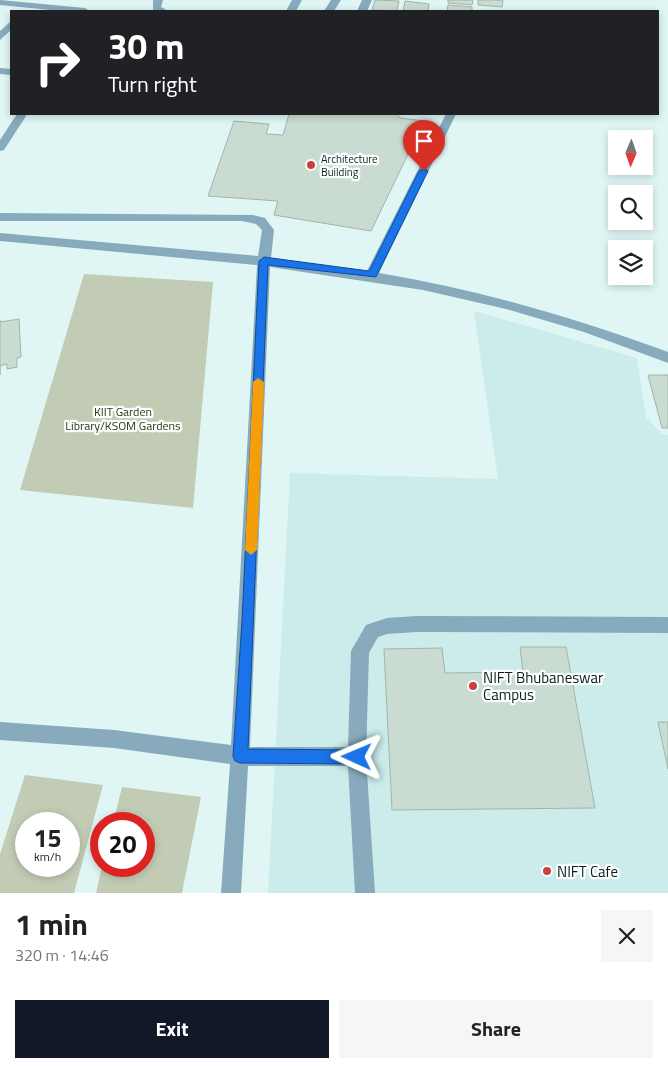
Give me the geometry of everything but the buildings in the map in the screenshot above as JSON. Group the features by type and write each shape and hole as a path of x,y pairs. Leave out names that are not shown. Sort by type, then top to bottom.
{"street":[{"path":"158,0 156,8 161,10"},
{"path":"0,2 76,10"},
{"path":"0,37 10,25"},
{"path":"372,275 451,115"},
{"path":"0,148 21,116"},
{"path":"0,218 259,219 265,224 268,231 264,261 248,621 231,893"},
{"path":"0,237 264,261 413,282 513,306 623,339 668,358"},
{"path":"365,893 357,757 360,651 372,631 387,626 416,624 668,625"},
{"path":"0,731 114,739 240,756 357,757"}],"shaded area":[{"name":"NIFT Bhubaneswar Campus","path":"474,311 637,358 646,417 662,434 668,435 668,893 268,893 290,473 498,479"}],"green space":[{"name":"KIIT Garden Library/KSOM Gardens","path":"84,274 213,282 193,508 20,490"},
{"path":"25,775 103,785 96,812 90,812 90,833 80,871 80,812 15,812 15,877 78,877 74,893 0,893 0,854"},
{"path":"122,787 201,797 182,893 96,893 100,877 155,877 155,812 116,812"}],"slow traffic":[{"path":"251,550 258,382"}],"place":[{"name":"Architecture Building","path":"311,165"},
{"name":"NIFT Bhubaneswar Campus","path":"473,686"},
{"name":"NIFT Cafe","path":"547,871"}],"route":[{"path":"357,757 240,756 264,261 372,275 424,171"}]}
